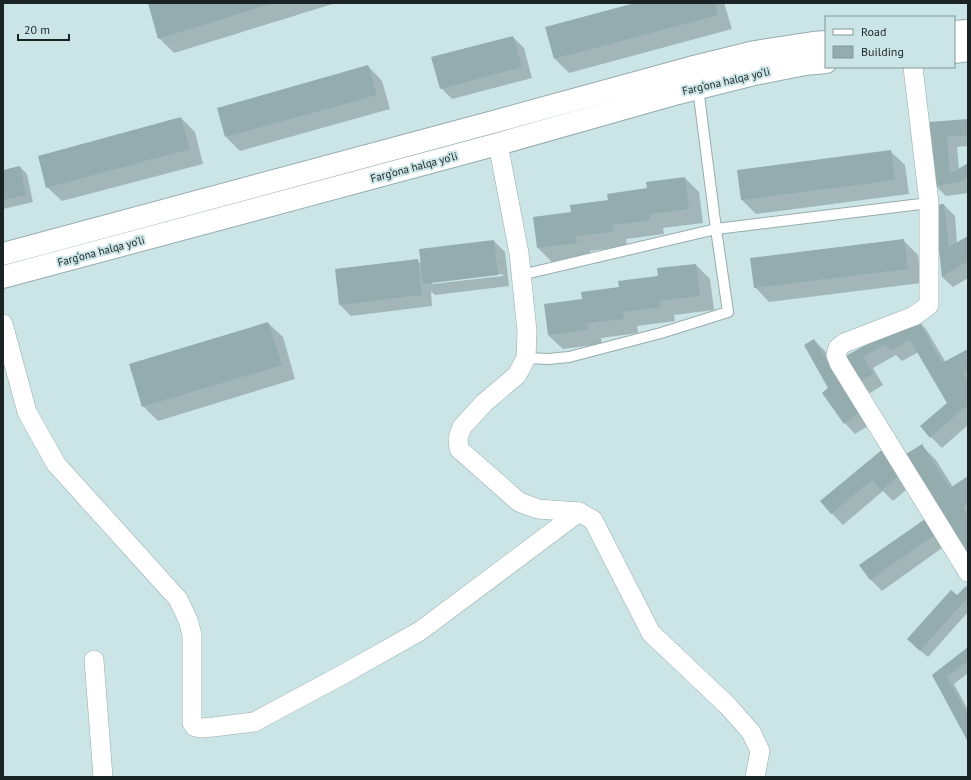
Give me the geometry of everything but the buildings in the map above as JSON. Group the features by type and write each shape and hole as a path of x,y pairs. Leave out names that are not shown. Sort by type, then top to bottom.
{"highway":[{"path":"955,32 968,31"},
{"name":"Farg‘ona halqa yo‘li","path":"3,254 690,68 755,52 825,42"},
{"path":"955,52 968,50"},
{"name":"Farg‘ona halqa yo‘li","path":"3,277 498,144 698,88 754,74 805,64 825,62"},
{"path":"122,222 126,244"}],"street":[{"path":"913,68 929,203 929,304 914,316 844,343 838,348 836,355 839,363 968,572"},
{"path":"498,144 519,252 527,331 526,358 517,375 484,403 462,427 458,438 459,449 519,502 538,509 579,512 593,520 651,633 728,706 751,732 760,751 755,777"},
{"path":"3,324 27,412 56,464 178,599 188,620 192,635 192,723 195,727 213,728 254,722 340,676 420,631 579,512"},
{"path":"94,660 103,777"}],"lane":[{"path":"526,358 548,359 569,357 661,333 728,312 698,88"},
{"path":"521,275 716,229 929,203"}]}
